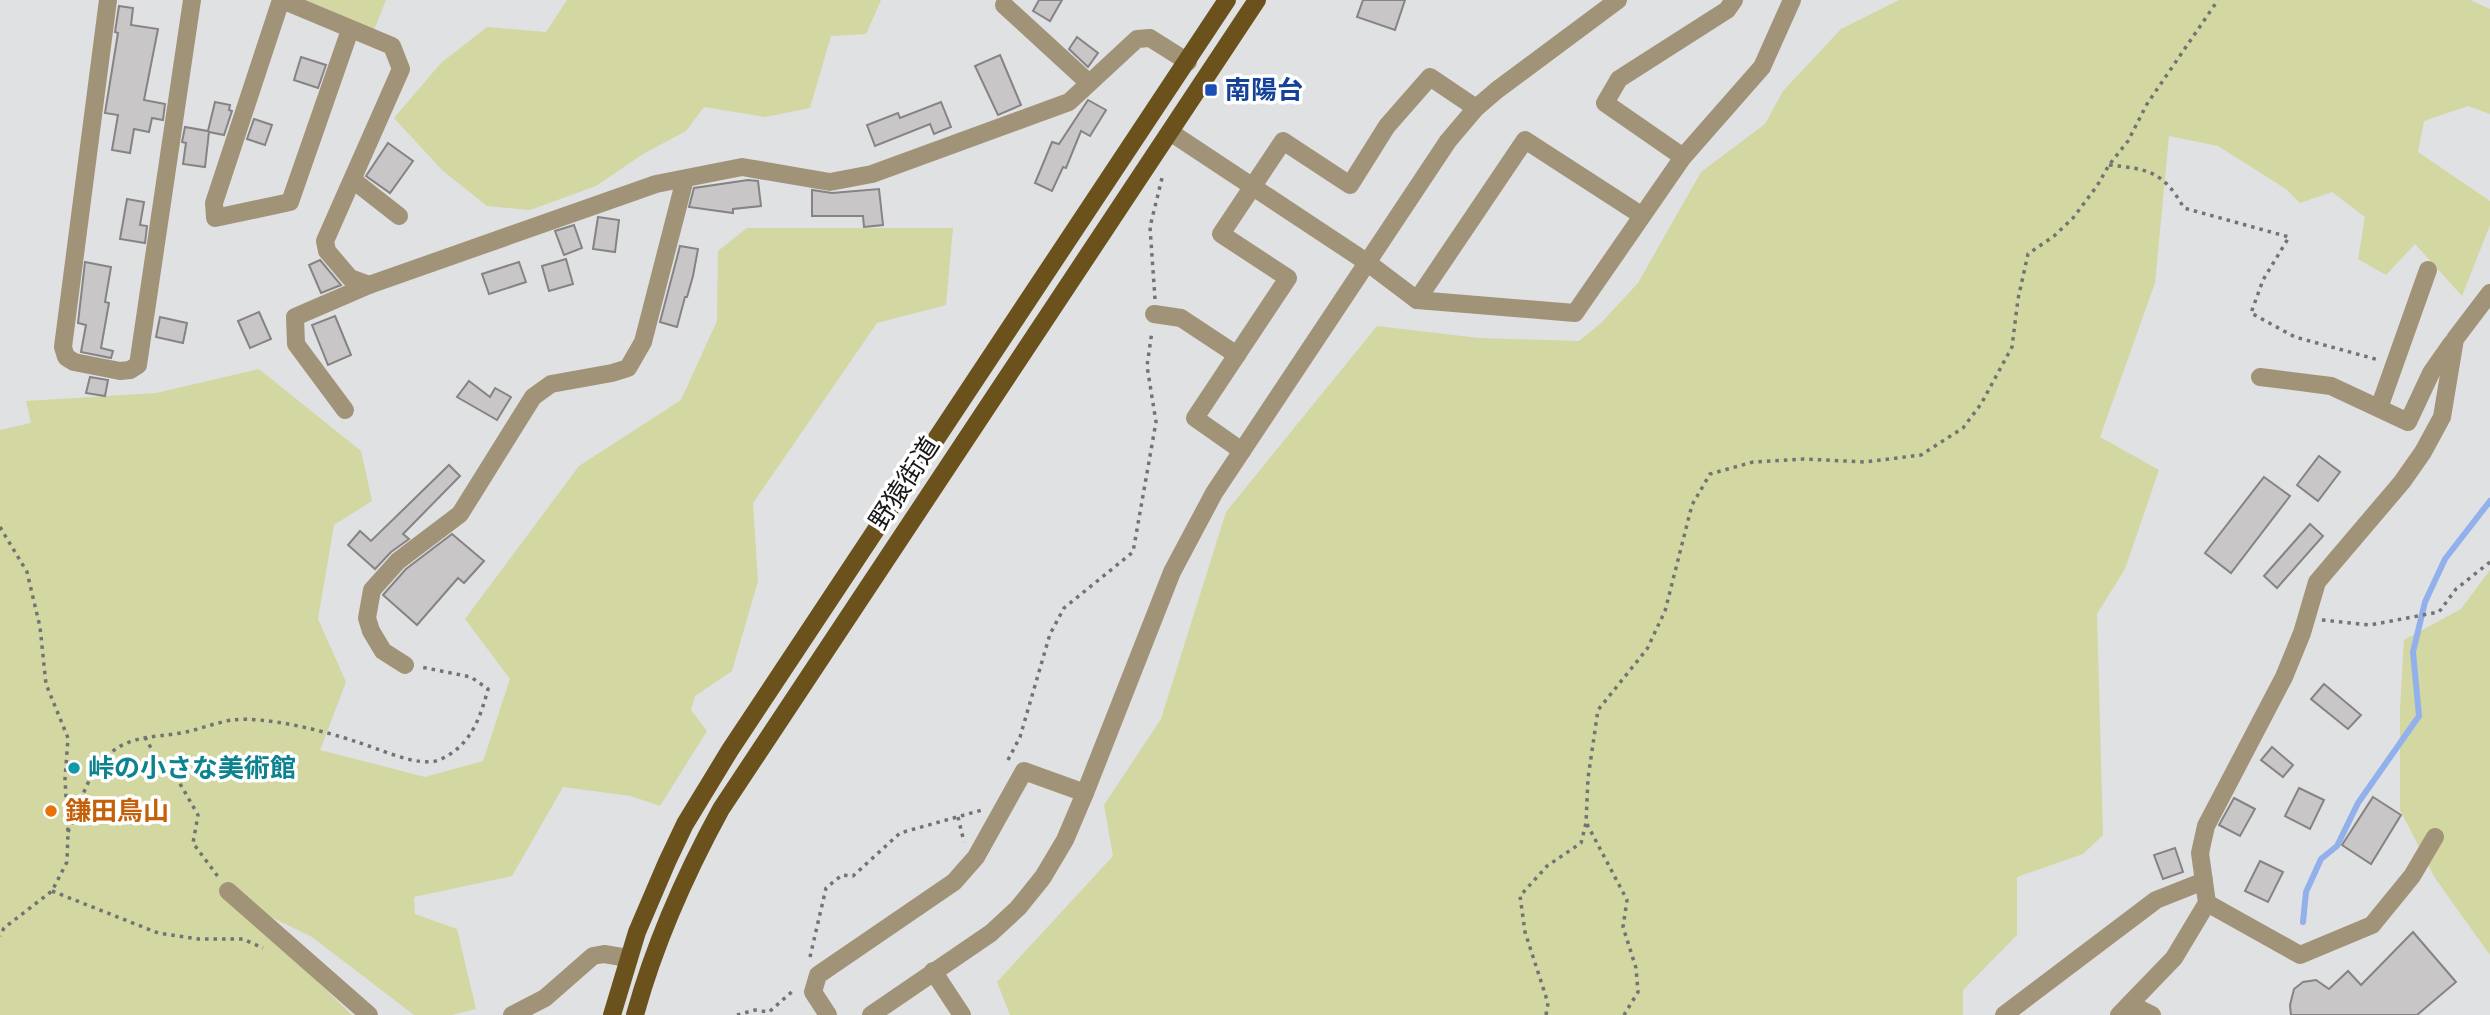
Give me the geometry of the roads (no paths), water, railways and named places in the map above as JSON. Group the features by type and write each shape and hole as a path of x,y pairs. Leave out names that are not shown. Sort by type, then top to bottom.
{"main road":[{"name":"野猿街道","path":"612,1015 644,914 685,824 730,750 1227,0"},
{"name":"野猿街道","path":"635,1015 680,886 721,809 1257,0"}],"street":[{"path":"108,0 63,347 66,356 74,362 120,371 130,370 138,365 192,0"},
{"path":"350,30 290,202 215,218 214,203 281,0 392,46 401,69 325,241 327,250 350,278 369,285"},
{"path":"871,1015 991,933 1018,908 1043,877 1065,840 1085,793 1172,572 1214,494 1242,451 1448,141 1476,108 1497,90 1618,0"},
{"path":"1683,157 1605,103 1619,79 1727,10 1734,0"},
{"path":"1170,132 1368,263 1417,300 1574,313 1683,157 1762,66 1786,3"},
{"path":"1004,5 1089,83"},
{"path":"345,410 296,344 295,317 369,285 656,184 742,167 830,182 872,174 1069,102 1137,39 1150,38 1188,62"},
{"path":"1242,451 1195,418 1288,278 1221,234 1283,141 1350,185 1387,126 1430,77 1476,108"},
{"path":"1417,300 1525,140 1641,215"},
{"path":"405,665 383,650 371,631 367,618 372,590 398,561 460,514 533,397 551,384 628,368 643,342 685,179"},
{"path":"353,180 399,216"},
{"path":"2379,408 2428,270"},
{"path":"2260,377 2331,386 2408,422 2431,373 2490,293"},
{"path":"1154,314 1181,318 1237,355"},
{"path":"2124,1009 2174,958 2207,903 2200,853 2206,826 2284,677 2317,582 2402,482 2423,452 2442,417 2455,339"},
{"path":"828,1015 813,992 818,975 954,882 976,857 1024,771 1085,793"},
{"path":"2207,903 2300,955 2372,925 2412,876 2435,837"},
{"path":"2004,1015 2156,900 2204,881"},
{"path":"228,891 369,1015"},
{"path":"512,1015 545,998 593,956 604,954 628,958"},
{"path":"933,971 962,1015"},
{"path":"2124,1009 2152,1015"}],"waterway":[{"path":"2303,922 2306,892 2321,859 2337,846 2358,803 2419,716 2413,652 2425,602 2445,559 2490,501"}],"place":[{"name":"南陽台","path":"1211,90"},
{"name":"峠の小さな美術館","path":"74,768"},
{"name":"鎌田鳥山","path":"51,811"}]}
